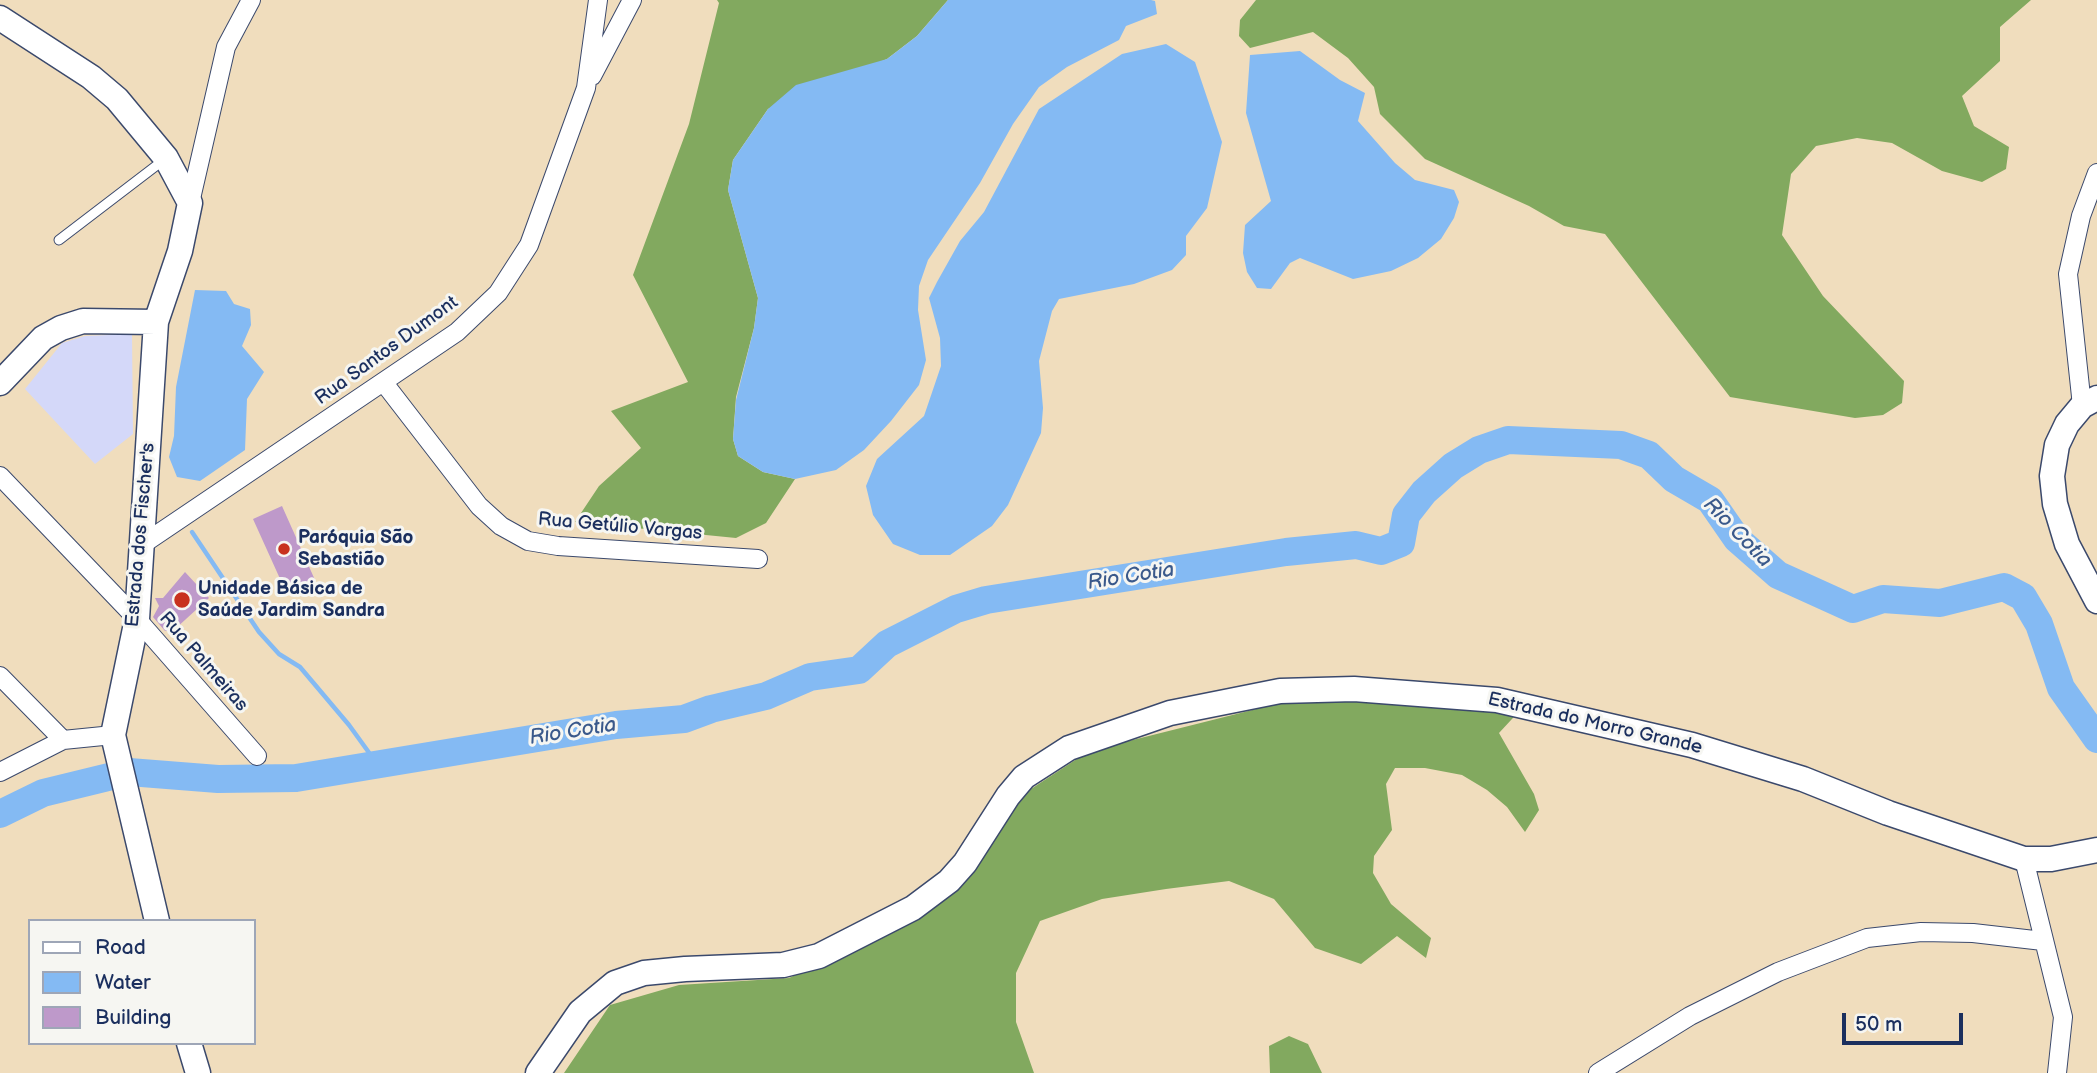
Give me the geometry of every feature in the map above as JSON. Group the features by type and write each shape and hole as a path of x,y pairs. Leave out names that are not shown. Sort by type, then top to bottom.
{"street":[{"path":"190,203 226,47 251,0"},
{"name":"Rua Santos Dumont","path":"143,544 457,332 498,293 529,245 586,88 598,0"},
{"path":"586,88 632,0"},
{"path":"0,18 91,76 117,99 166,158 190,203"},
{"path":"2097,173 2081,216 2068,274 2090,402 2067,424 2057,445 2052,476 2054,504 2067,544 2097,601"},
{"name":"Estrada dos Fischer's","path":"157,919 113,734 137,619 156,322 180,251 190,203"},
{"path":"0,383 43,338 61,328 83,321 156,322"},
{"name":"Rua Getúlio Vargas","path":"384,383 479,506 500,526 528,541 558,546 758,559"},
{"name":"Rua Palmeiras","path":"0,476 137,619 257,756"},
{"path":"0,676 63,740"},
{"name":"Estrada do Morro Grande","path":"537,1073 580,1012 615,983 644,973 783,965 819,956 913,908 949,881 965,863 1008,796 1024,777 1069,748 1170,713 1280,691 1354,689 1497,700 1587,718 1692,745 1803,779 1888,813 2024,859 2051,859 2097,850"},
{"path":"0,772 63,740 113,734"},
{"path":"2024,859 2063,1017 2057,1073"},
{"path":"1598,1073 1703,1010 1823,952 1867,938 1920,932 1973,933 2043,942"},
{"path":"189,1045 198,1073"}],"lane":[{"path":"59,240 166,158"}],"shaded area":[{"path":"132,334 133,434 95,464 25,389 62,343 85,336"}],"green space":[{"path":"717,0 948,0 917,36 887,59 768,109 733,160 728,190 758,298 754,328 736,397 733,439 738,456 763,472 795,479 766,523 736,538 575,522 599,486 641,448 611,411 688,382 633,275 689,124 719,3"},
{"path":"1256,0 2031,0 2000,27 2000,61 1962,96 1974,126 2009,147 2006,169 1982,182 1942,171 1892,143 1857,138 1816,146 1791,174 1782,235 1823,296 1904,381 1902,403 1883,415 1855,418 1730,397 1605,234 1564,226 1529,206 1425,159 1380,114 1374,87 1348,58 1313,32 1250,48 1239,36 1240,20"},
{"path":"1328,691 1524,706 1499,733 1534,794 1539,810 1525,832 1507,807 1487,790 1462,775 1425,768 1395,768 1386,784 1392,830 1374,856 1373,873 1391,904 1431,938 1426,958 1397,936 1361,964 1315,948 1274,899 1229,881 1166,889 1102,899 1040,921 1016,973 1016,1022 1034,1073 564,1073 610,1005 679,985 789,978 925,913 1031,789 1089,751"},
{"path":"1289,1036 1308,1044 1322,1073 1270,1073 1269,1046"}],"water":[{"path":"948,0 1151,0 1155,1 1157,14 1126,26 1119,40 1067,67 1039,87 1013,124 980,183 928,260 919,286 918,310 926,360 919,385 891,421 864,450 836,470 795,479 763,472 738,456 733,439 736,400 754,328 758,298 728,190 733,160 768,109 796,85 887,59 917,36"},
{"path":"1166,44 1195,62 1222,142 1207,208 1186,236 1186,255 1172,270 1134,284 1059,299 1052,311 1039,361 1043,408 1041,433 1008,505 992,526 950,555 920,555 893,544 873,515 866,486 877,459 924,416 941,366 940,338 929,298 937,282 960,241 984,212 1039,109 1122,54"},
{"path":"1300,51 1340,80 1365,93 1358,121 1395,163 1415,180 1454,190 1459,202 1454,218 1441,239 1418,258 1391,271 1353,279 1300,258 1290,263 1271,289 1257,288 1247,272 1243,253 1245,225 1271,201 1246,113 1250,55"},
{"path":"195,290 226,291 234,304 250,309 251,325 242,346 264,372 247,399 245,450 200,481 177,477 169,457 174,436 176,387"}],"building":[{"name":"Paróquia São Sebastião","path":"282,506 315,580 286,592 253,519"},
{"name":"Unidade Básica de Saúde Jardim Sandra","path":"185,572 209,598 174,630 165,631 153,617 159,606 155,598 163,598"}],"waterway":[{"name":"Rio Cotia","path":"0,814 43,793 129,772 218,779 296,778 616,725 684,719 711,709 766,696 810,677 859,670 887,644 956,609 986,600 1286,552 1356,545 1381,551 1401,543 1406,515 1424,492 1453,466 1479,450 1508,440 1621,445 1649,455 1674,479 1710,500 1737,539 1778,575 1853,609 1883,599 1940,603 2004,587 2023,597 2039,624 2061,688 2097,739"},
{"path":"192,532 259,632 279,654 300,667 349,725 370,754 368,765"}],"place":[{"name":"Paróquia São Sebastião","path":"284,549"},
{"name":"Unidade Básica de Saúde Jardim Sandra","path":"182,600"}]}
